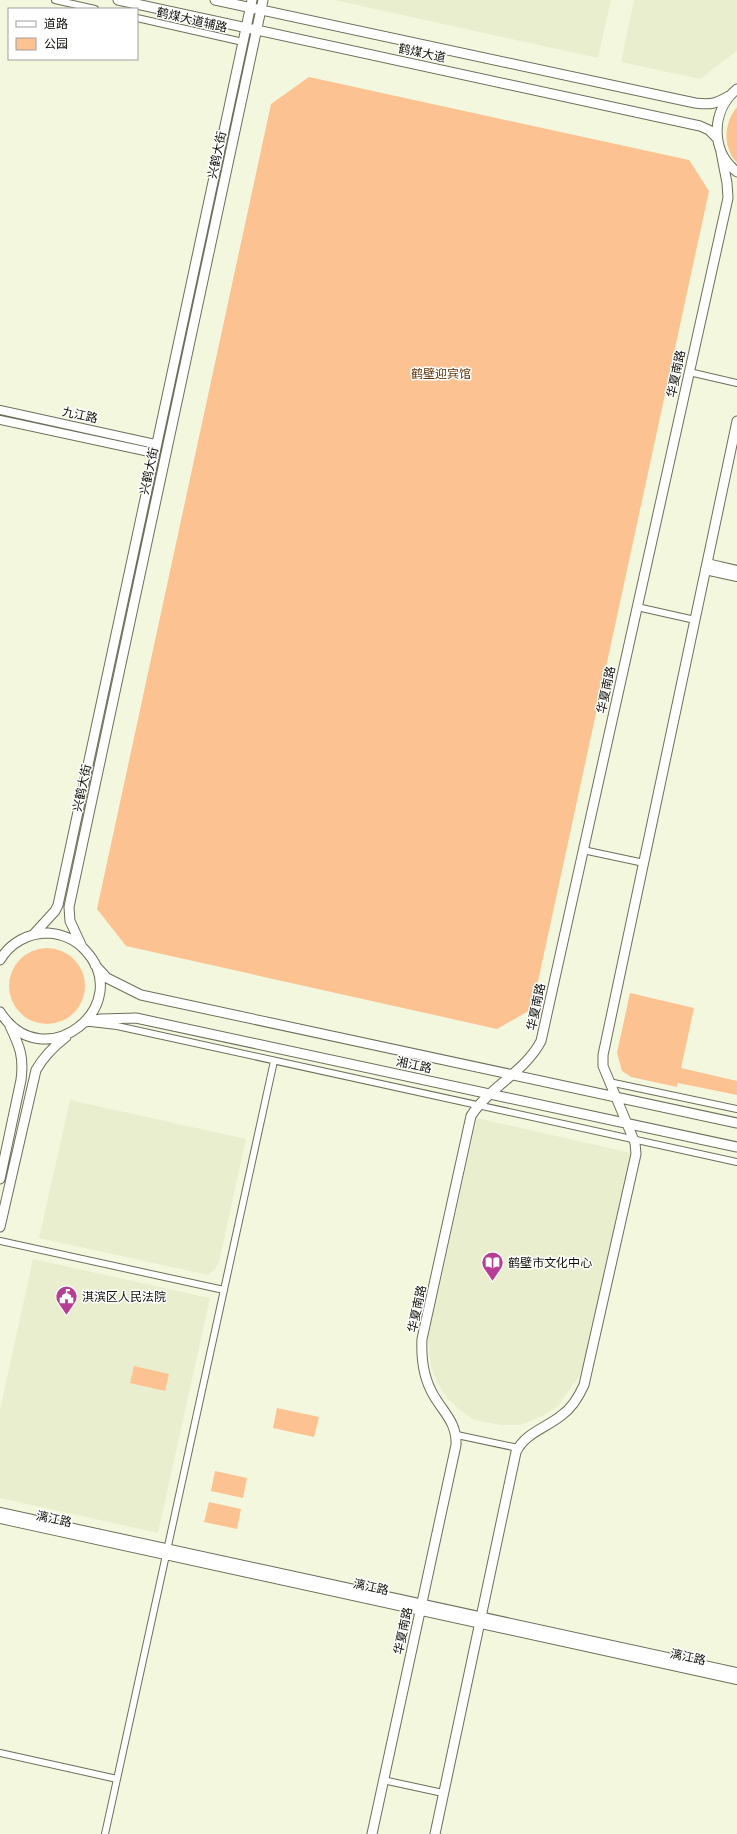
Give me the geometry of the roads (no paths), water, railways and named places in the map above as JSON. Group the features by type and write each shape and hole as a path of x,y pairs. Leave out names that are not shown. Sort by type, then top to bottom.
{"main road":[{"name":"鹤煤大道","path":"118,0 700,126 709,130 717,138"},
{"name":"鹤煤大道","path":"215,0 251,4 261,10 694,103 708,105 715,104 735,91"},
{"name":"兴鹤大街","path":"82,947 70,921 69,907 264,0"},
{"name":"兴鹤大街","path":"33,935 58,905 251,4"},
{"name":"鹤煤大道","path":"735,91 722,108 718,120 717,138 721,152 727,162 737,172"},
{"name":"华夏南路","path":"372,1834 456,1445 457,1435 454,1424 447,1412 434,1396 426,1380 421,1352 422,1340 471,1116 479,1106 536,1051 541,1041 728,198 727,183 721,152"},
{"path":"435,1834 518,1448 520,1443 530,1434 563,1415 574,1402 584,1385 636,1154 633,1140 603,1066 603,1055 737,421"},
{"path":"0,960 4,949 33,935 55,934 69,938 82,947 95,965 99,981 99,997 93,1012 85,1022 52,1048 36,1070 0,1227"},
{"name":"湘江路","path":"95,965 107,978 142,994 737,1123"},
{"path":"0,1012 10,1025 22,1056 23,1066 0,1179"},
{"name":"湘江路","path":"85,1022 101,1019 136,1018 737,1147"},
{"path":"10,1025 23,1034 38,1039 54,1039 70,1034"}],"street":[{"path":"55,0 91,8"},
{"name":"鹤煤大道辅路","path":"138,18 243,42"},
{"path":"689,372 737,383"},
{"name":"九江路","path":"0,410 155,448"},
{"name":"九江路","path":"0,420 155,448"},
{"path":"706,567 737,570"},
{"path":"706,567 737,577"},
{"path":"637,608 695,620"},
{"path":"583,850 644,863"},
{"path":"85,1022 117,1026 737,1162"},
{"path":"105,1834 274,1061"},
{"path":"609,1082 737,1109"},
{"path":"0,1241 224,1290"},
{"path":"457,1435 518,1448"},
{"name":"漓江路","path":"0,1512 167,1551 480,1620 737,1680"},
{"name":"漓江路","path":"0,1520 167,1551"},
{"name":"漓江路","path":"480,1620 737,1672"},
{"path":"0,1753 117,1779"},
{"path":"383,1780 443,1793"}],"place":[{"name":"鹤壁市文化中心","path":"492,1282"},
{"name":"淇滨区人民法院","path":"66,1316"}],"park label":[{"name":"鹤壁迎宾馆","path":"441,374"}]}
